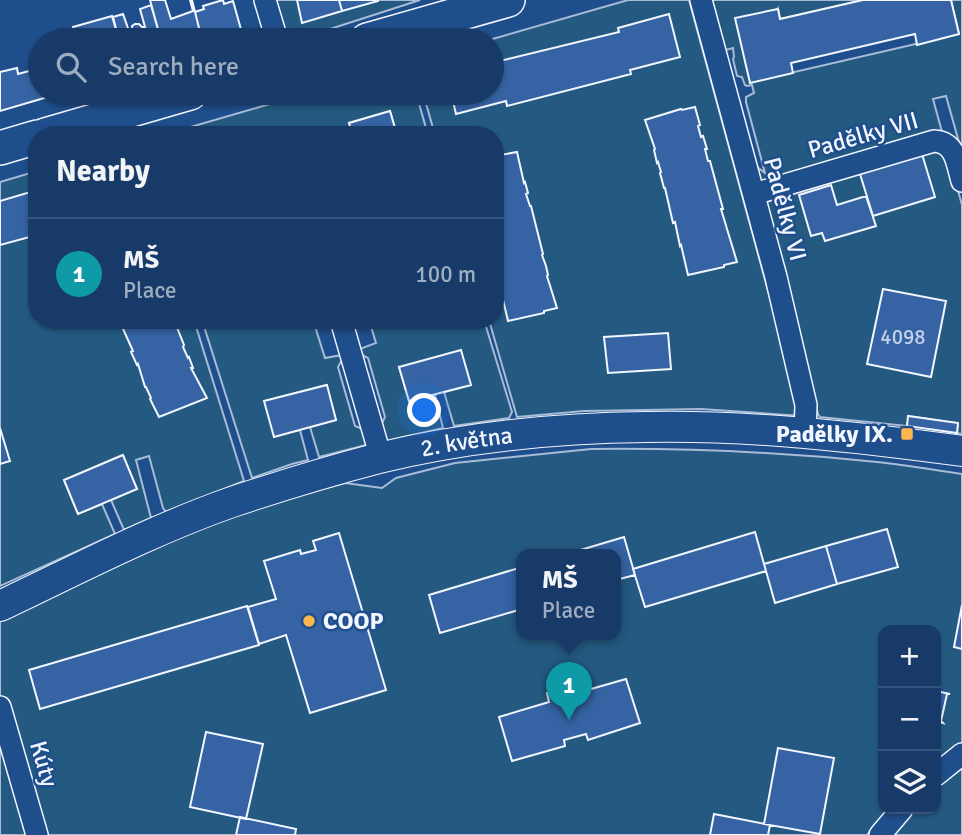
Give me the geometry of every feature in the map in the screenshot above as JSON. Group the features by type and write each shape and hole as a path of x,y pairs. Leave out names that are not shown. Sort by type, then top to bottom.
{"main road":[{"path":"410,28 508,0"},
{"path":"77,126 149,105"},
{"path":"0,148 28,140"}],"street":[{"path":"265,0 273,28"},
{"name":"Padělky VI","path":"701,0 754,194 806,405 805,434"},
{"name":"Padělky VII","path":"754,194 934,141 944,142 951,148 962,181"},
{"path":"344,329 381,458"},
{"name":"2. května","path":"0,606 177,523 257,494 381,458 451,444 567,430 649,427 805,434 962,452"},
{"name":"Kúty","path":"0,707 37,835"},
{"path":"941,771 962,754"},
{"path":"880,835 898,814"}],"shaded area":[{"path":"276,0 420,0 333,28 284,28"},
{"path":"628,0 689,0 802,416 701,409 584,411 517,417 492,329 504,329 504,126 432,126 426,105 504,105 504,36"},
{"path":"711,0 863,0 780,19 778,9 751,82 959,34 951,0 962,0 962,153 946,96 933,99 962,205 962,434 957,433 958,423 909,416 907,426 820,417 818,414 752,163 765,173 746,102 746,97 754,93 752,85 745,85 742,77 737,76 733,48 724,48"},
{"path":"267,105 419,105 425,126 394,126 390,111 349,123 350,126 194,126"},
{"path":"28,174 28,329 197,329 244,481 166,512 149,456 136,460 151,518 124,530 111,500 137,489 122,455 64,480 78,514 102,504 115,534 0,586 0,182"},
{"path":"205,329 316,329 325,358 342,355 338,367 355,426 365,430 366,445 319,457 310,427 336,420 326,385 265,401 274,436 300,430 308,460 252,478"},
{"path":"372,329 487,329 512,412 509,418 454,426 444,392 471,385 399,367 409,401 435,395 443,428 386,441 380,427 385,417 368,358 357,350 376,343"},
{"path":"591,449 770,453 888,463 962,474 962,748 941,765 941,625 878,625 878,814 886,814 867,835 31,835 0,725 0,616 195,524 345,483 382,488 396,478 455,463"},
{"path":"0,743 26,835 0,835"},
{"path":"962,767 962,835 888,835 907,814 941,814 941,784"}],"building":[{"path":"150,0 165,0 171,19 193,11 192,0 199,28 158,28"},
{"path":"223,0 224,4 233,1 241,28 199,28 195,12 204,9 203,6"},
{"path":"297,0 339,0 342,11 302,23"},
{"path":"339,0 378,0 378,1 342,11"},
{"path":"863,0 951,0 959,34 917,45 915,34 791,63 793,73 750,83 735,18 778,9 780,19"},
{"path":"151,5 158,28 132,28 135,24 145,27 140,9"},
{"path":"123,14 128,28 116,28 113,17"},
{"path":"669,14 680,57 630,70 631,74 507,106 504,102 504,60 619,32 618,28"},
{"path":"112,16 116,28 73,28"},
{"path":"17,68 18,74 28,71 28,103 0,111 0,72"},
{"path":"454,105 491,105 456,114"},
{"path":"695,107 737,262 688,275 645,120"},
{"path":"390,111 394,126 350,126 349,123"},
{"path":"517,152 557,308 508,321 504,304 504,154"},
{"path":"922,154 935,197 873,216 860,174"},
{"path":"831,185 837,205 866,196 876,226 825,241 822,233 811,236 799,195"},
{"path":"28,193 28,237 0,245 0,201"},
{"path":"883,289 946,301 931,377 867,364"},
{"path":"123,329 178,329 191,368 207,398 159,417 131,352 133,351"},
{"path":"668,333 671,369 608,373 604,337"},
{"path":"461,350 471,385 409,401 399,367"},
{"path":"327,385 336,420 274,437 264,401"},
{"path":"908,416 958,423 957,433 907,426"},
{"path":"0,428 10,461 0,464"},
{"path":"123,455 137,489 78,514 64,480"},
{"path":"887,529 898,567 837,584 826,546"},
{"path":"755,532 766,571 645,607 633,569"},
{"name":"COOP","path":"339,533 386,690 310,713 286,635 259,644 248,607 276,599 264,561 300,550 301,554 316,550 313,541"},
{"path":"624,537 635,575 621,579 621,549 584,549"},
{"path":"826,546 837,584 775,603 764,564"},
{"path":"516,569 516,611 440,633 429,595"},
{"path":"962,605 962,649 954,647"},
{"path":"247,606 259,645 40,709 29,670"},
{"path":"626,679 640,723 588,740 586,734 564,740 565,746 512,761 499,717 549,702 547,693 575,685 577,693"},
{"path":"941,692 950,694 947,694 941,721"},
{"path":"206,732 263,744 246,819 190,807"},
{"path":"778,748 834,758 820,834 764,824"},
{"path":"714,814 770,825 768,835 710,835"},
{"path":"240,817 296,829 295,835 236,835"}],"place":[{"name":"Padělky IX.","path":"907,434"},
{"name":"COOP","path":"309,621"},
{"name":"MŠ","path":"569,720"}]}
